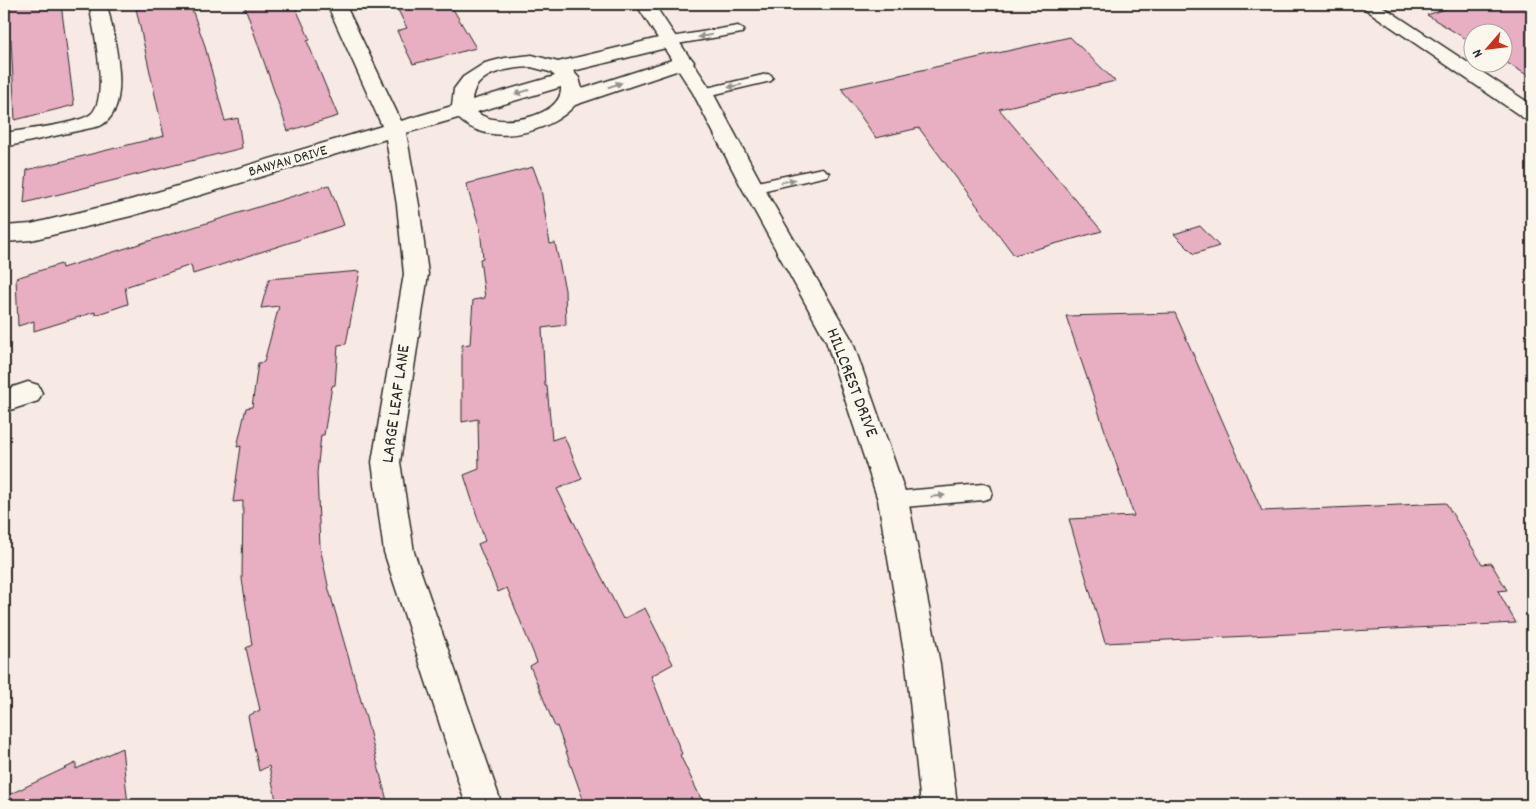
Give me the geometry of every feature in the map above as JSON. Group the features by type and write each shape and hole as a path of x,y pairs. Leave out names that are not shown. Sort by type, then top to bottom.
{"street":[{"path":"4,140 97,120 107,107 110,91 98,4"},
{"name":"LARGE LEAF LANE","path":"336,4 393,131 408,205 416,274 386,462 399,552 484,805"},
{"name":"HILLCREST DRIVE","path":"645,4 703,93 753,188 839,340 894,500 924,664 939,805"},
{"path":"1373,5 1532,114"},
{"name":"BANYAN DRIVE","path":"4,234 31,232 131,208 393,131 564,73 670,41"},
{"path":"532,61 564,73 572,89 569,100 560,110 546,119 529,125 500,127 467,107 469,81 497,65 532,61"},
{"path":"569,100 684,62"},
{"name":"BANYAN DRIVE","path":"393,131 467,107"}],"lane":[{"path":"670,41 738,30"},
{"path":"703,93 767,78"},
{"path":"753,188 822,173"},
{"path":"894,500 983,492"}],"building":[{"path":"6,4 61,4 74,105 15,120 11,39 7,40"},
{"path":"135,4 190,4 204,43 225,121 238,118 242,148 24,203 27,170 164,136"},
{"path":"244,4 294,4 310,40 307,41 338,116 288,131"},
{"path":"395,4 450,4 476,48 413,64 397,31 407,28"},
{"path":"1461,4 1532,4 1532,78 1514,67 1514,22 1464,22 1464,38 1427,15"},
{"path":"1070,37 1115,81 999,109 1102,231 1014,255 919,128 876,138 841,88"},
{"path":"533,167 541,189 550,244 555,243 565,290 566,325 542,328 545,386 547,386 552,440 564,436 582,479 557,489 623,619 645,608 673,664 651,676 682,754 680,755 704,805 585,805 557,726 555,727 530,666 537,662 507,588 498,592 478,544 485,541 464,475 479,469 478,419 462,422 462,345 470,344 473,300 485,298 480,259 483,258 480,228 466,184"},
{"path":"329,185 344,225 193,274 191,265 125,287 128,304 95,315 95,312 34,331 34,321 18,326 16,278 61,264 62,268"},
{"path":"1200,226 1219,246 1194,254 1174,234"},
{"path":"360,271 346,344 338,345 335,385 332,386 324,435 321,435 317,473 320,547 329,590 366,718 388,805 277,805 269,766 259,771 248,716 260,710 246,648 252,645 242,579 243,501 233,502 241,446 237,447 246,408 252,407 258,363 264,362 279,306 261,308 269,279"},
{"path":"1175,313 1262,511 1446,503 1482,564 1491,563 1507,590 1498,591 1516,623 1105,643 1069,519 1134,516 1066,316"},
{"path":"122,748 128,805 4,805 4,797 76,763 76,769"}]}
